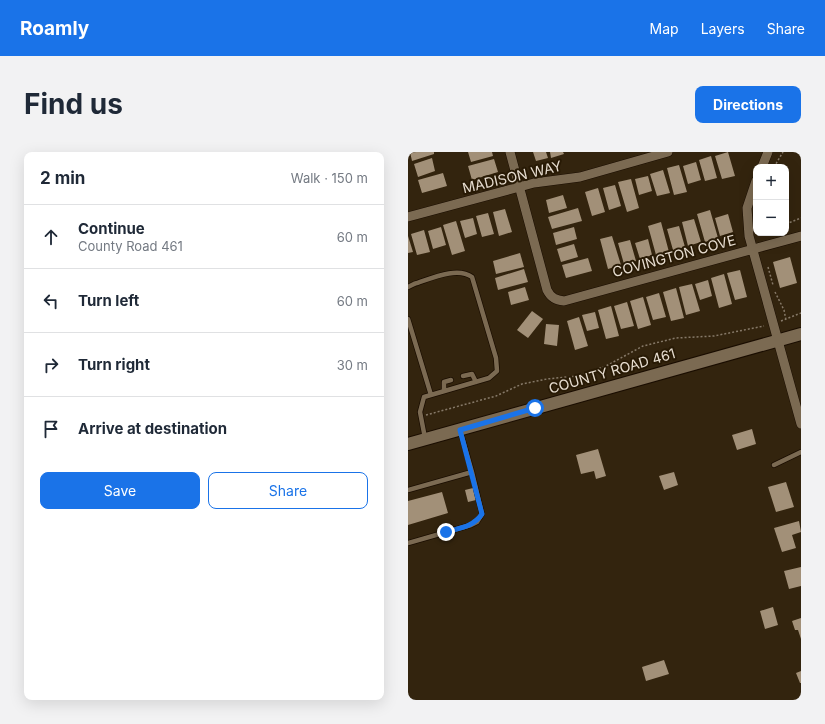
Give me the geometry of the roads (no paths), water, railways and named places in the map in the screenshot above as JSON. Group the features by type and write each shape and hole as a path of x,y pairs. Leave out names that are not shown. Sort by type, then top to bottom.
{"main road":[{"name":"COUNTY ROAD 461","path":"408,444 801,334"}],"street":[{"path":"510,152 519,187"},
{"name":"MADISON WAY","path":"408,217 519,187 580,177 668,152"},
{"path":"763,164 768,152"},
{"name":"COVINGTON COVE","path":"519,187 547,290 554,299 564,301 801,236"},
{"path":"753,190 747,208 749,236 801,424"}],"lane":[{"path":"408,287 457,272 465,272 472,277 496,358 497,371 489,378 424,397 420,412 426,439"},
{"path":"408,319 430,395"},
{"path":"463,376 472,374 476,382"},
{"path":"444,391 444,382 451,380"},
{"path":"408,543 477,522 482,514 482,508 460,430"},
{"path":"774,465 801,452"},
{"path":"408,490 472,472"}]}
